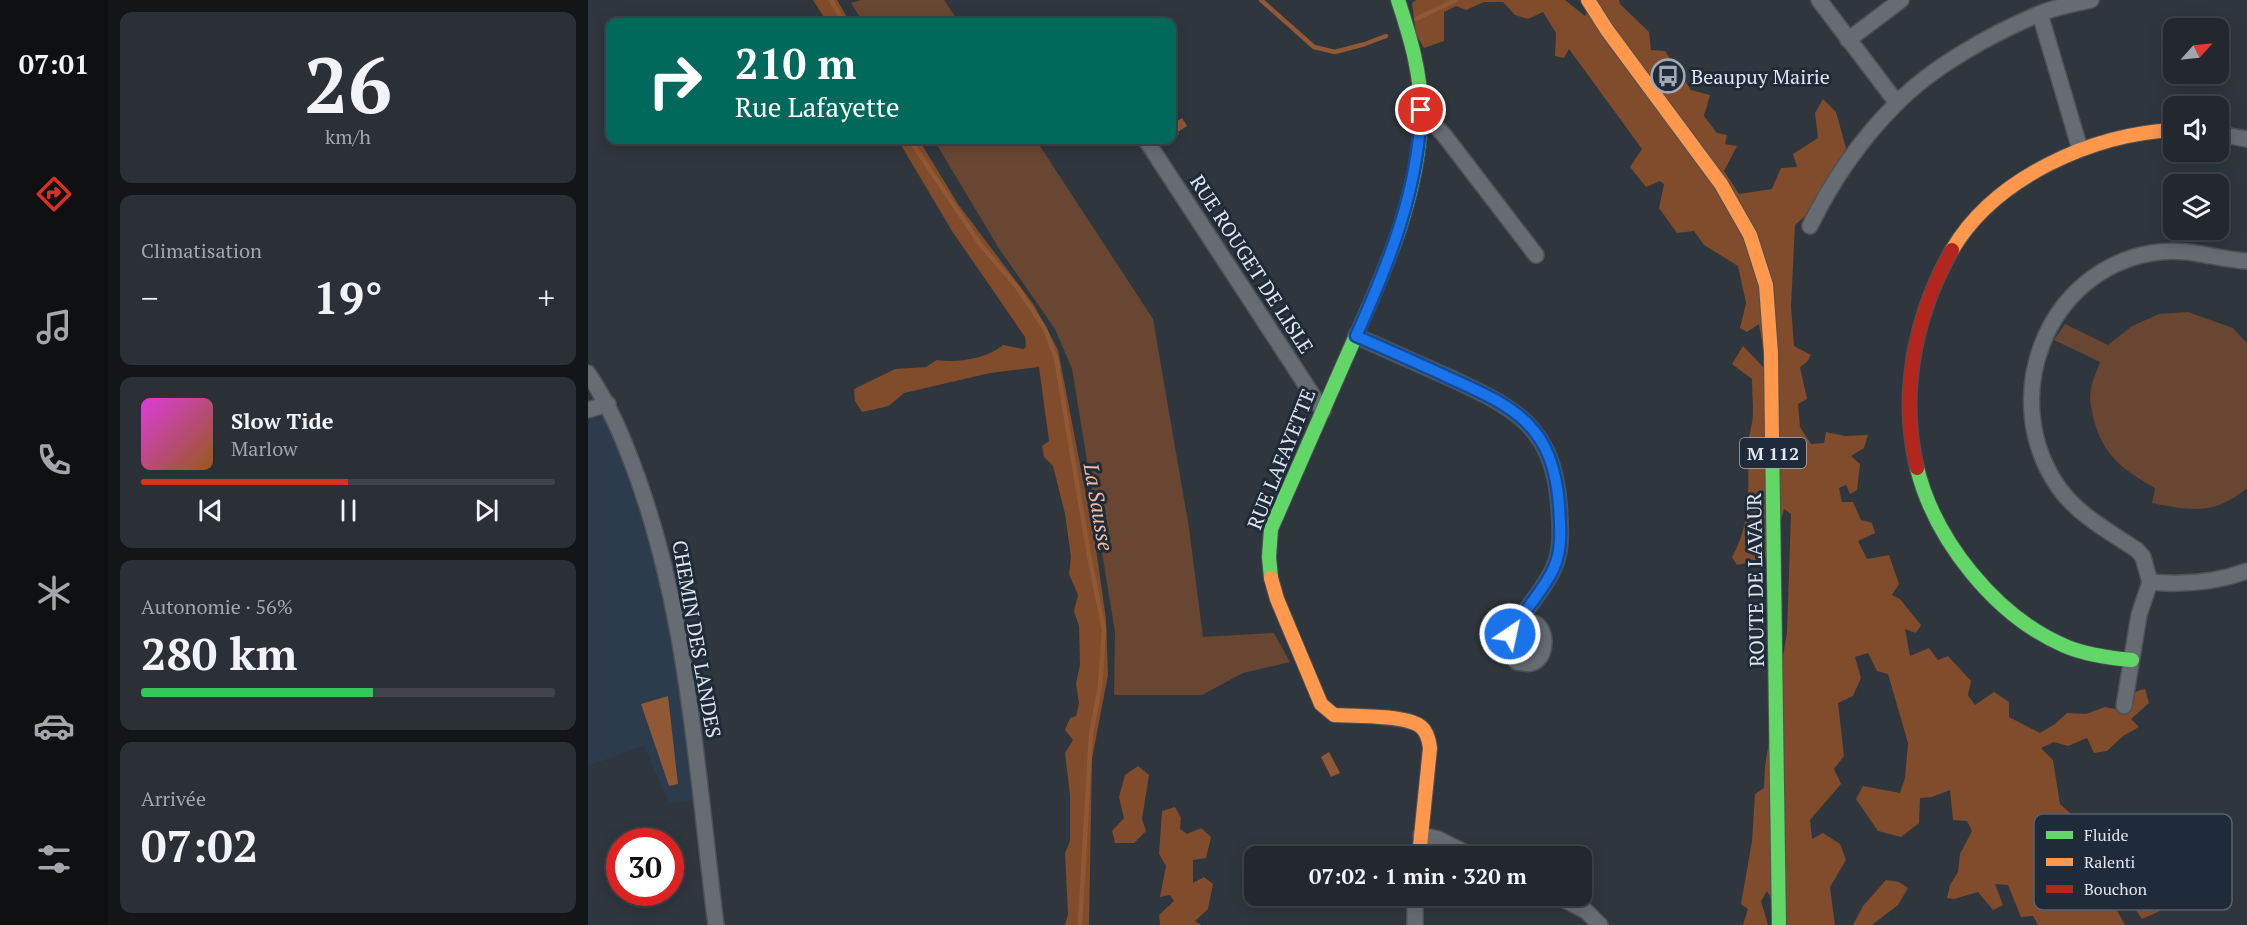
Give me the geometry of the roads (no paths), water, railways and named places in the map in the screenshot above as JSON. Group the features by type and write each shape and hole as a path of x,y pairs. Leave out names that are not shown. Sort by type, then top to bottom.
{"street":[{"name":"RUE LAFAYETTE","path":"1398,0 1410,34 1419,82 1421,110 1417,162 1386,268 1271,529 1268,547 1271,580 1316,693 1326,710 1334,714 1410,722 1423,728 1427,734 1430,748 1420,846"},
{"name":"ROUTE DE LAVAUR","path":"1581,0 1607,30"},
{"name":"ROUTE DE LAVAUR","path":"1588,0 1607,30 1721,184 1750,235 1766,285 1772,365 1779,925"},
{"path":"1819,0 1897,103"},
{"path":"1848,40 1901,0"},
{"path":"1810,226 1836,176 1897,103 1931,75 1958,57 2040,14 2091,0"},
{"path":"2040,14 2080,149"},
{"path":"1421,110 1444,135 1536,255"},
{"path":"2132,660 2076,651 2025,622 2004,606 1970,570 1936,522 1926,498 1914,455 1910,395 1914,349 1932,291 1943,266 1956,243 2002,194 2021,180 2080,149 2123,136 2163,130"},
{"path":"2229,136 2247,139"},
{"name":"RUE ROUGET DE LISLE","path":"1149,144 1323,411"},
{"path":"2124,706 2139,615 2150,582 2143,557 2137,550 2083,512 2059,489 2050,474 2043,459 2033,423 2031,393 2037,356 2059,311 2076,292 2116,265 2145,255 2176,251 2193,251 2247,261"},
{"path":"1356,336 1495,398 1524,419 1544,444 1551,460 1558,491 1559,549 1551,574 1519,621"},
{"name":"CHEMIN DES LANDES","path":"588,373 619,425 654,524 686,678 716,925"},
{"path":"588,410 608,404"},
{"path":"2150,582 2175,585 2219,580 2247,571"},
{"path":"1421,835 1438,839 1452,846"},
{"path":"1415,906 1415,925"},
{"path":"1576,906 1586,911 1600,925"}],"waterway":[{"name":"La Sausse","path":"831,0 842,18"},
{"path":"1261,0 1314,47 1335,52 1386,36"},
{"path":"1416,19 1456,0"},
{"name":"La Sausse","path":"913,144 980,244 1017,287 1045,329 1056,358 1104,630 1100,686 1091,734 1080,925"}],"place":[{"name":"Beaupuy Mairie","path":"1668,76"}]}
